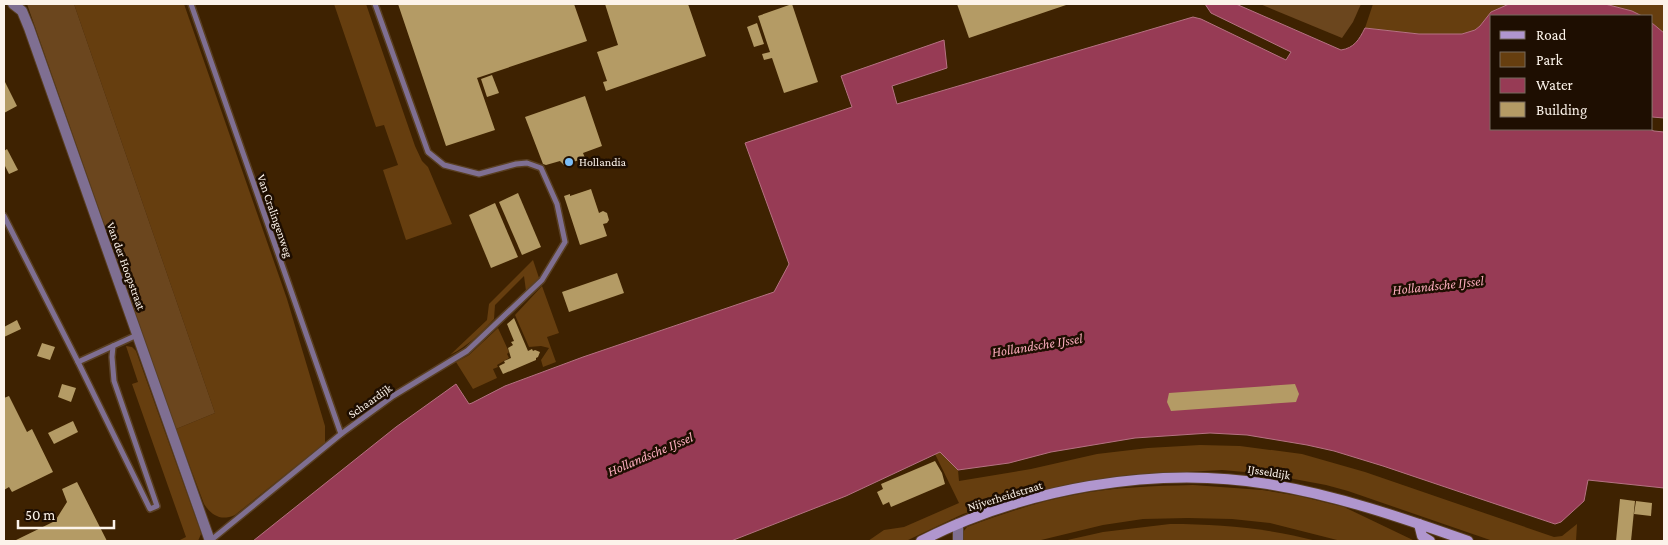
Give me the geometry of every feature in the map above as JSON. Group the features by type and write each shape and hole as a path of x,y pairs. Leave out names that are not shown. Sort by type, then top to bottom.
{"street":[{"name":"Van der Hoopstraat","path":"13,4 22,11 29,28 210,541"},
{"name":"IJsseldijk","path":"1060,493 1136,480 1232,479 1322,495 1468,541"},
{"name":"Nijverheidstraat","path":"921,541 958,524 1009,506 1060,493"},
{"name":"Nijverheidstraat","path":"958,524 958,541"},
{"path":"1419,524 1422,536 1430,541"}],"lane":[{"name":"Van Cralingenweg","path":"191,4 341,434"},
{"name":"Schaardijk","path":"210,541 341,434 394,396 467,351 542,280 565,242 557,204 541,168 527,163 516,164 478,174 444,165 428,152 375,4"},
{"path":"4,216 150,509 157,506 114,381 112,357 114,346"},
{"path":"78,362 137,335"}],"green space":[{"path":"74,4 184,4 287,299 325,426 325,443 230,517 217,516 210,512 204,504 176,429 215,413"},
{"path":"334,4 366,4 415,146 422,161 428,167 452,224 406,240 383,170 398,165 384,125 376,127"},
{"path":"1373,4 1509,4 1491,12 1475,30 1463,34 1419,34 1365,28"},
{"path":"1605,4 1664,4 1664,33 1653,24 1653,15 1640,15"},
{"path":"533,260 539,278 526,291 524,276 495,305 494,319 463,348 450,355 487,320 489,304"},
{"path":"542,286 559,333 547,337 556,362 543,367 541,360 549,348 541,346 529,347 515,315"},
{"path":"498,328 509,352 507,354 509,358 493,369 497,378 473,389 456,362 469,355"},
{"path":"126,346 132,347 136,351 200,530 201,534 198,541 178,541 186,537 132,384 138,382"},
{"path":"1200,445 1240,446 1302,454 1365,472 1554,537 1562,536 1577,524 1576,541 1493,541 1326,485 1268,474 1222,470 1129,475 1070,484 1014,497 963,514 906,541 868,541 884,530 904,527 959,503 935,454 940,452 958,470 959,481 1031,469 1097,454 1148,448"},
{"path":"1193,485 1262,490 1299,496 1344,507 1415,541 1341,541 1270,523 1232,519 1188,518 1143,519 1103,525 1037,541 962,541 963,532 967,527 1047,501 1104,490 1148,486"},
{"path":"1170,524 1244,528 1317,541 1063,541 1103,532"}],"shaded area":[{"path":"27,4 74,4 215,413 176,429"},
{"path":"1260,4 1361,4 1353,22 1342,38"}],"water":[{"name":"Hollandsche IJssel","path":"1205,4 1236,4 1341,50 1356,43 1365,28 1419,34 1462,34 1475,30 1491,12 1509,4 1605,4 1640,15 1490,15 1490,130 1652,130 1664,132 1664,488 1588,480 1584,501 1561,522 1555,524 1334,451 1247,435 1210,433 1135,438 1051,452 1009,463 958,470 940,452 846,496 731,541 253,541 396,427 456,384 469,404 505,386 583,357 774,292 789,264 745,143 852,107 841,76 944,40 947,68 892,86 897,104 1193,17 1201,19 1286,60 1291,52 1211,13"},
{"path":"1653,24 1664,33 1664,118 1653,117"}],"building":[{"path":"398,4 574,4 587,41 477,78 495,130 446,146"},
{"path":"605,4 688,4 706,56 606,91 603,82 607,81 597,52 618,45"},
{"path":"792,4 818,82 784,93 772,58 764,60 762,54 770,52 758,16"},
{"path":"957,4 1069,4 969,38"},
{"path":"757,23 764,44 754,47 747,27"},
{"path":"492,75 499,93 487,97 481,79"},
{"path":"4,80 17,106 4,113"},
{"path":"585,96 602,146 583,153 585,158 564,165 560,161 546,165 543,164 525,117"},
{"path":"7,149 18,170 9,174 4,164 4,151"},
{"path":"591,189 599,213 603,211 607,213 609,220 603,224 607,236 580,245 564,196 570,194 570,196"},
{"path":"518,193 541,247 522,255 499,202"},
{"path":"495,203 518,257 491,268 469,215"},
{"path":"617,273 624,293 569,312 562,292"},
{"path":"514,318 528,351 532,349 533,351 540,352 536,360 503,374 499,366 511,358 508,348 513,345 511,342 514,341 507,324"},
{"path":"17,320 21,329 4,337 4,327"},
{"path":"42,343 55,347 50,360 37,356"},
{"path":"62,384 76,388 71,402 58,397"},
{"path":"1295,384 1299,394 1296,402 1171,411 1167,402 1169,393"},
{"path":"9,396 27,432 32,429 53,472 12,492 9,487 4,490 4,398"},
{"path":"73,421 78,432 54,444 48,433"},
{"path":"935,461 942,473 945,484 891,507 889,502 883,505 877,492 883,489 881,484"},
{"path":"77,482 107,541 14,541 55,521 67,502 62,489"},
{"path":"1620,499 1635,501 1631,541 1616,541"},
{"path":"1636,501 1652,503 1651,516 1634,514"}],"place":[{"name":"Hollandia","path":"569,162"}]}
